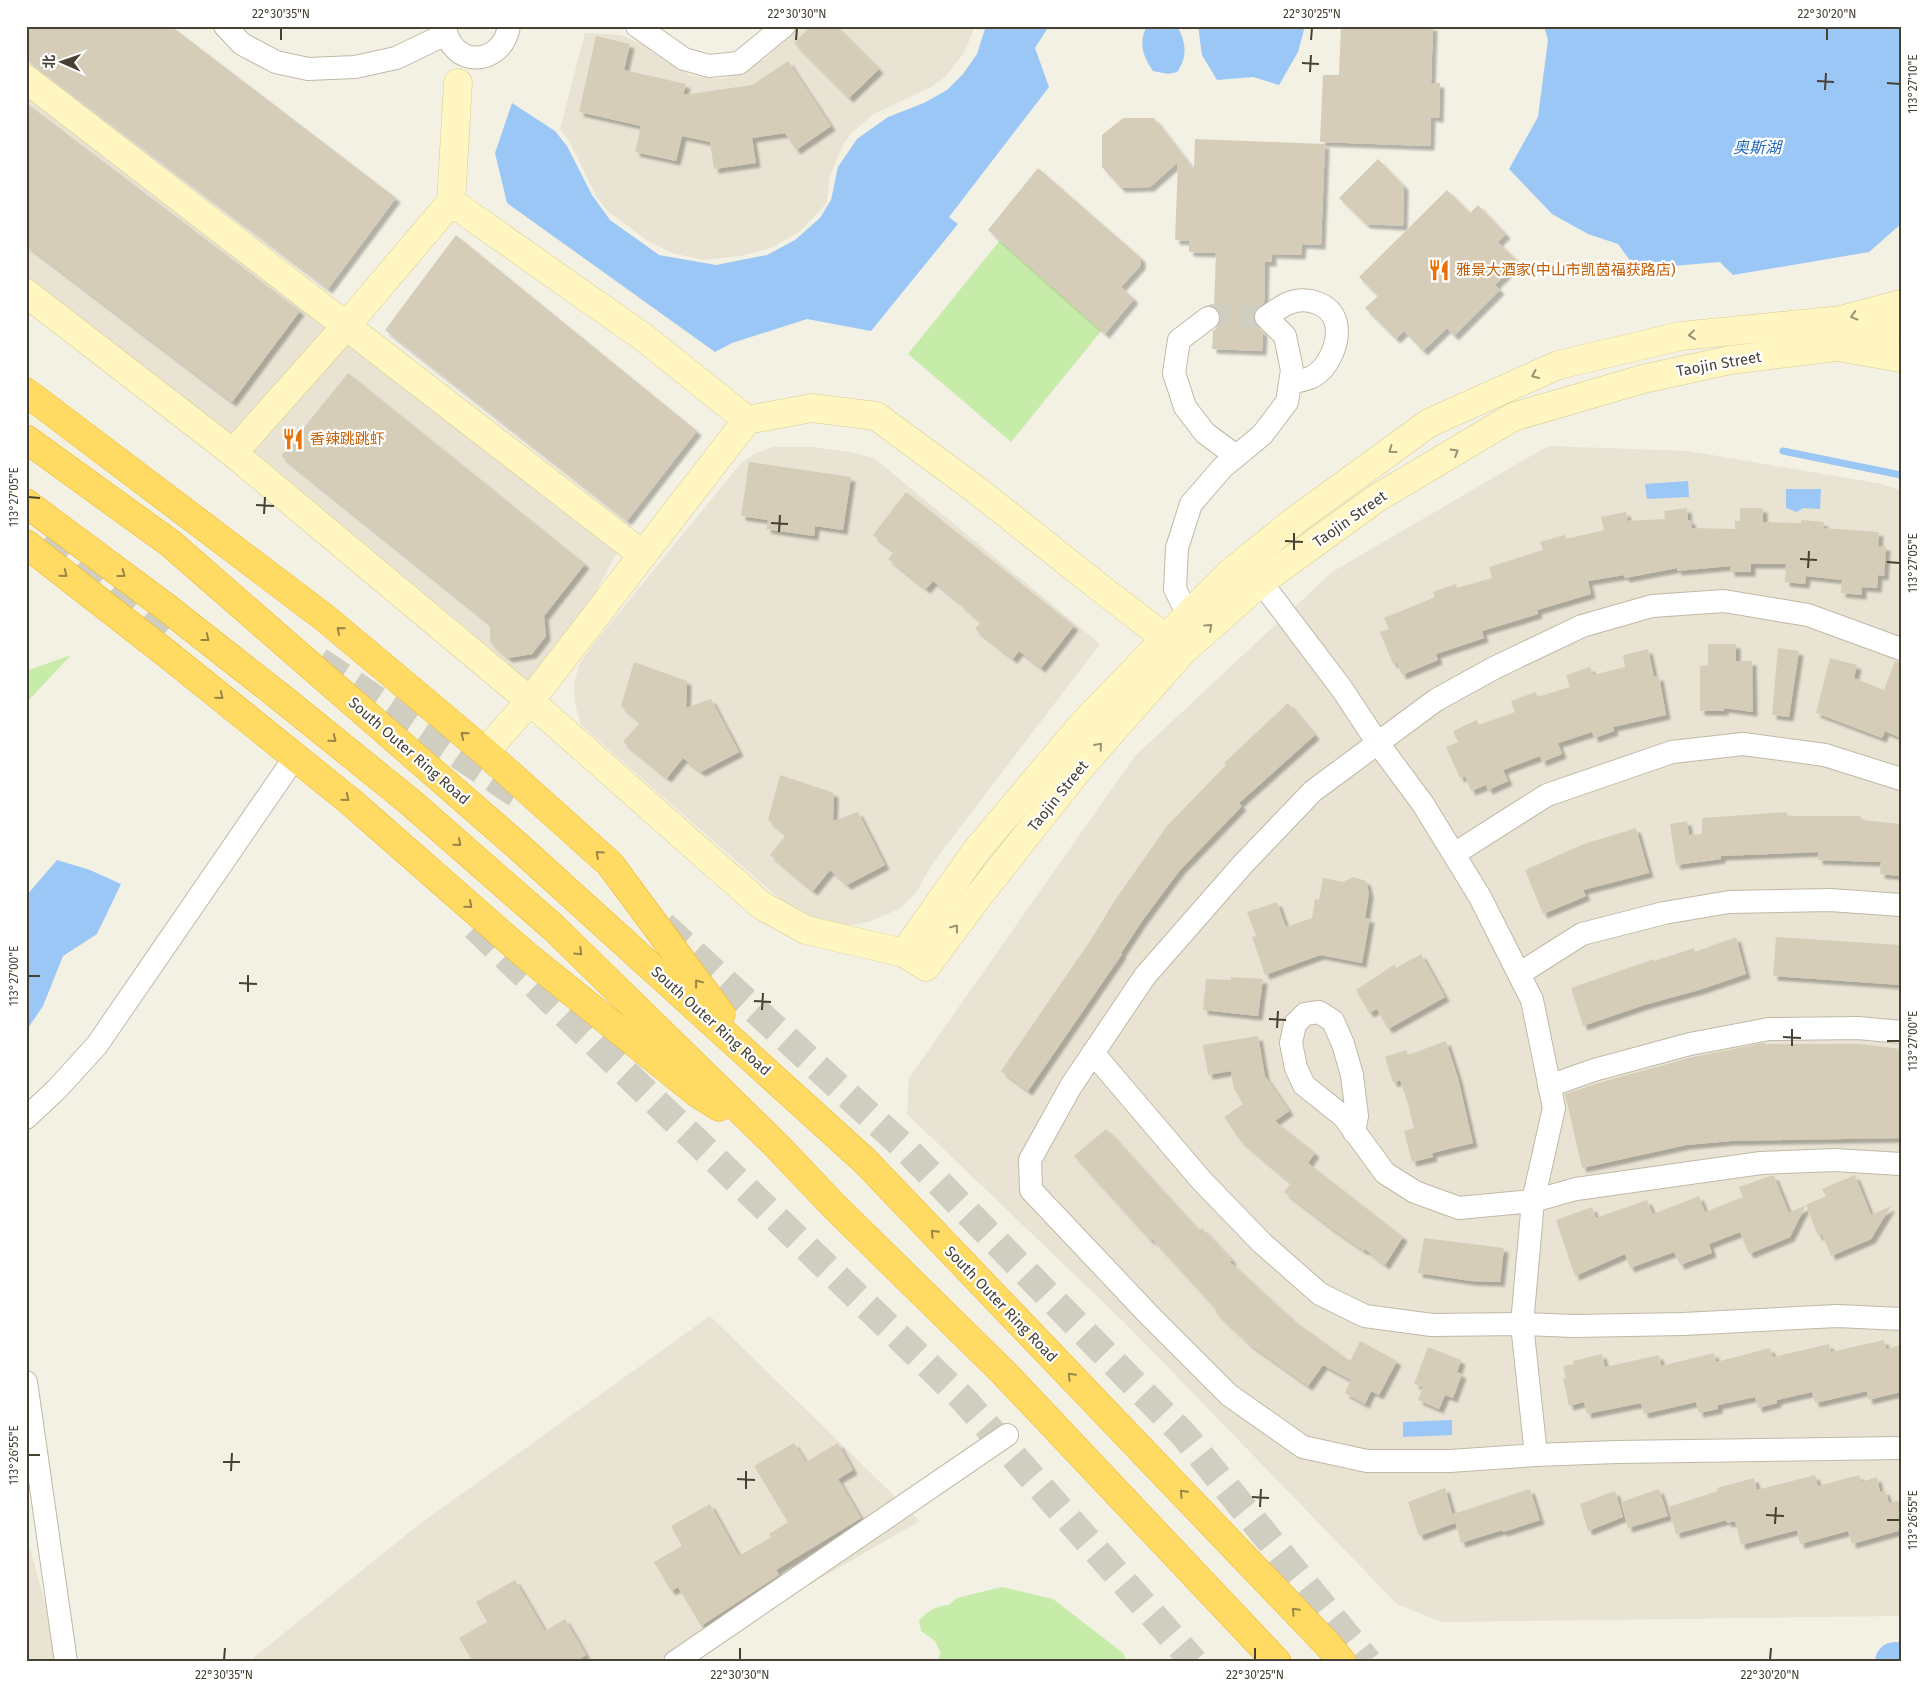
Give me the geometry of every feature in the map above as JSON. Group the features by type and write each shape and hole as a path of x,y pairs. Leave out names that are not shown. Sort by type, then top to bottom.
{"highway":[{"path":"26,392 326,618 485,752 610,864 758,1064"},
{"name":"South Outer Ring Road","path":"26,439 170,543 520,848 865,1161 1336,1654"},
{"path":"26,503 167,608 409,801 554,928 778,1146 833,1205 1004,1373 1277,1662"},
{"path":"26,544 351,802 522,952 697,1093 778,1146"}],"street":[{"path":"225,26 242,44 276,62 308,69 356,67 396,58 445,30 455,49 462,54 473,58 483,57 493,53 502,46 507,37 509,26"},
{"path":"637,26 684,59 709,66 739,63 784,26"},
{"path":"233,453 346,326 451,202 458,83 462,54"},
{"path":"26,79 643,555"},
{"path":"451,202 643,337 747,420"},
{"path":"26,293 233,453 530,701 761,905 806,930 915,960 976,851 1081,726 1175,644 1188,615 1230,573 1293,522 1429,424 1558,365 1681,336 1841,320 1901,304"},
{"path":"1208,318 1179,340 1174,372 1185,407 1205,433 1236,456"},
{"name":"Taojin Street","path":"1175,644 1377,498 1513,418 1643,378 1730,360 1836,347 1901,328"},
{"path":"1836,347 1901,358"},
{"path":"1188,615 1175,589 1177,548 1191,504 1223,467 1262,435 1287,402 1290,383"},
{"path":"485,752 530,701 747,420 812,408 876,416 1175,644"},
{"path":"1261,582 1342,689 1377,742 1423,804 1480,897 1532,1000 1554,1108 1533,1201 1522,1324 1536,1455"},
{"path":"1901,649 1808,615 1724,601 1652,606 1582,626 1496,667 1436,700 1313,791 1244,863 1145,976 1071,1086 1030,1160 1031,1190 1150,1316 1230,1395 1303,1447 1367,1460 1450,1461 1616,1452 1901,1448"},
{"path":"1454,854 1547,795 1672,752 1743,744 1825,755 1901,779"},
{"path":"26,1118 57,1089 96,1045 295,757"},
{"path":"1519,974 1582,934 1664,913 1729,902 1830,900 1901,904"},
{"path":"1354,1132 1357,1116 1352,1075 1343,1044 1333,1021 1319,1012 1305,1014 1295,1024 1292,1042 1296,1068 1304,1085 1344,1117 1354,1132 1385,1173 1415,1192 1459,1208 1533,1201 1576,1189 1761,1163 1835,1160 1901,1164"},
{"path":"1549,1086 1594,1070 1690,1044 1769,1029 1858,1028 1901,1032"},
{"path":"1093,1053 1202,1181 1262,1243 1320,1294 1365,1316 1432,1325 1522,1324 1574,1326 1683,1324 1837,1316 1901,1319"},
{"path":"27,1393 66,1662"},
{"path":"675,1662 1007,1434"}],"shaded area":[{"path":"798,26 975,26 964,53 945,77 931,87 874,114 850,134 842,147 830,176 827,202 799,232 771,248 740,256 703,260 672,253 648,241 610,213 597,198 570,142 560,129 585,33 621,35 647,46 652,52 689,75 715,79 727,78 766,58"},
{"path":"26,84 621,544 541,698 26,278"},
{"path":"1548,446 1688,451 1882,484 1901,491 1901,1616 1442,1622 1397,1604 1128,1326 907,1114 909,1078 1135,756 1332,572"},
{"path":"774,447 813,447 850,452 874,458 1100,644 932,864 916,893 899,909 868,922 843,926 798,915 581,725 575,704 574,684 579,665 596,641 741,463 756,453"},
{"path":"710,1316 920,1521 675,1662 248,1662 421,1523"},
{"path":"26,1534 61,1662 26,1662"}],"green space":[{"path":"1001,239 1102,330 1011,442 908,354"},
{"path":"71,655 26,703 26,671"},
{"path":"1002,1587 1053,1599 1123,1653 1127,1662 936,1662 941,1654 935,1641 921,1631 919,1620 932,1610 940,1606 949,1605 957,1598"}],"water":[{"path":"986,26 1049,26 1035,48 1049,87 949,217 958,224 871,331 807,319 732,343 715,352 507,203 495,153 512,103 555,131 567,146 592,195 610,220 659,255 716,265 767,255 795,240 820,218 831,200 838,167 857,139 888,117 924,103 947,90 963,74 977,54"},
{"path":"1147,26 1177,26 1184,44 1184,55 1177,72 1168,74 1153,71 1144,55 1142,44"},
{"path":"1198,26 1305,26 1298,52 1279,85 1253,77 1217,80 1202,55"},
{"name":"奥斯湖","path":"1544,26 1901,26 1901,224 1869,252 1733,275 1720,262 1636,269 1618,244 1588,234 1552,214 1509,169 1538,117 1548,40"},
{"path":"1688,481 1689,497 1647,499 1645,484"},
{"path":"1786,489 1821,489 1820,509 1803,508 1797,512 1786,508"},
{"path":"57,860 90,870 121,884 97,934 63,956 43,1006 26,1031 26,896"},
{"path":"1452,1420 1452,1435 1403,1437 1403,1422"}],"building":[{"path":"26,26 171,26 396,198 328,289 26,59"},
{"path":"811,26 836,26 879,69 849,98 794,43"},
{"path":"1341,26 1433,26 1431,83 1440,83 1439,118 1431,117 1430,146 1320,142 1323,75 1339,75"},
{"path":"596,36 630,44 624,70 686,84 683,95 752,85 788,61 831,126 796,150 785,133 752,138 756,163 714,169 710,142 682,136 676,161 635,152 641,126 579,112"},
{"path":"26,103 300,311 232,402 26,245"},
{"path":"1123,118 1154,118 1194,170 1195,139 1325,144 1321,245 1302,244 1301,255 1272,254 1272,262 1265,262 1264,303 1254,311 1253,319 1256,326 1263,332 1262,351 1212,349 1213,331 1220,324 1221,317 1219,310 1214,306 1216,253 1189,252 1189,241 1175,240 1178,162 1150,187 1121,188 1102,167 1102,135"},
{"path":"1378,159 1404,186 1403,226 1366,224 1339,198"},
{"path":"1038,168 1141,258 1141,265 1121,287 1134,299 1105,334 988,230"},
{"name":"雅景大酒家(中山市凯茵福获路店)","path":"1447,190 1470,213 1478,205 1506,234 1498,242 1518,262 1495,285 1500,290 1454,336 1447,328 1423,351 1404,331 1396,339 1365,308 1378,296 1359,277"},
{"path":"456,235 697,431 627,521 385,330"},
{"path":"348,373 585,564 544,616 546,636 532,654 508,658 490,642 490,624 281,456"},
{"path":"749,462 851,477 843,530 815,526 814,536 766,529 768,520 741,516"},
{"path":"906,492 1074,626 1041,668 1019,651 1013,659 975,629 981,622 933,581 926,589 888,559 894,552 873,535"},
{"path":"1687,508 1688,520 1691,520 1692,528 1735,529 1735,521 1740,521 1740,508 1763,508 1763,522 1801,523 1801,520 1824,522 1823,528 1879,532 1878,546 1886,546 1884,576 1878,575 1877,588 1862,587 1862,595 1841,593 1842,580 1806,576 1805,584 1785,582 1786,564 1751,564 1751,572 1730,572 1730,566 1677,571 1677,568 1625,578 1624,575 1588,581 1591,594 1537,610 1538,614 1482,631 1484,638 1436,654 1438,660 1402,675 1397,662 1393,664 1380,632 1389,629 1384,618 1435,597 1433,592 1456,584 1457,588 1492,578 1489,567 1543,550 1540,542 1565,535 1566,539 1604,530 1601,517 1626,512 1628,521 1665,519 1664,511"},
{"path":"1708,644 1736,644 1736,661 1752,661 1753,712 1724,708 1724,711 1700,711 1700,666 1708,665"},
{"path":"1778,648 1799,651 1789,717 1772,715"},
{"path":"1648,649 1654,677 1659,676 1666,715 1613,727 1614,731 1594,738 1592,732 1558,743 1562,754 1542,762 1540,756 1503,770 1508,781 1488,790 1486,785 1471,791 1465,776 1460,778 1446,747 1458,742 1453,731 1477,720 1479,725 1515,712 1511,701 1536,692 1537,697 1570,687 1566,675 1590,667 1593,675 1625,667 1623,655"},
{"path":"1830,658 1857,665 1854,678 1884,690 1895,661 1901,662 1901,738 1885,731 1882,738 1816,713"},
{"path":"634,662 687,681 686,708 711,699 739,752 701,772 683,758 667,778 623,742 640,722 621,706"},
{"path":"1288,703 1315,735 1239,803 1242,806 1180,870 1142,921 1122,954 1028,1091 1001,1071 1092,938 1115,900 1167,826 1226,765 1224,763"},
{"path":"780,775 834,793 833,821 858,812 885,865 847,885 830,870 813,891 770,855 786,835 768,820"},
{"path":"1787,812 1787,816 1861,816 1861,820 1901,824 1901,876 1880,874 1881,862 1818,860 1818,852 1721,856 1721,859 1676,865 1670,824 1687,821 1689,835 1702,834 1702,818"},
{"path":"1636,828 1649,873 1583,890 1586,896 1543,914 1525,870 1584,844"},
{"path":"1353,877 1366,881 1369,893 1365,918 1370,918 1362,963 1320,955 1265,975 1252,937 1256,936 1247,912 1277,902 1286,927 1312,918 1315,899 1319,900 1323,878 1343,882"},
{"path":"1736,937 1746,974 1583,1026 1571,988 1654,959 1654,961 1694,948 1695,952"},
{"path":"1776,937 1901,945 1901,985 1773,976"},
{"path":"1421,954 1445,997 1388,1029 1377,1009 1369,1013 1356,990 1395,964 1396,968"},
{"path":"1231,977 1263,979 1258,1016 1203,1010 1206,979 1231,980"},
{"path":"1258,1036 1265,1076 1289,1111 1275,1121 1315,1153 1308,1163 1403,1237 1385,1265 1365,1249 1364,1251 1331,1228 1284,1192 1291,1183 1240,1140 1224,1117 1243,1104 1234,1089 1231,1071 1208,1075 1203,1045"},
{"path":"1446,1041 1458,1078 1473,1143 1432,1153 1433,1157 1412,1162 1404,1131 1414,1128 1408,1104 1400,1080 1393,1083 1385,1057 1406,1050 1408,1055"},
{"path":"1763,1043 1767,1044 1768,1047 1768,1044 1860,1044 1901,1049 1901,1138 1730,1141 1686,1145 1582,1168 1565,1094 1693,1057"},
{"path":"1106,1129 1199,1231 1202,1228 1232,1260 1230,1262 1293,1320 1350,1361 1360,1341 1397,1361 1379,1395 1371,1391 1365,1404 1345,1393 1351,1380 1323,1365 1308,1386 1249,1344 1215,1312 1217,1310 1074,1156"},
{"path":"1855,1175 1871,1215 1891,1206 1871,1239 1831,1256 1822,1234 1818,1236 1806,1205 1826,1196 1822,1189"},
{"path":"1774,1176 1789,1213 1806,1205 1790,1237 1749,1254 1740,1232 1709,1244 1712,1253 1680,1265 1674,1252 1630,1268 1625,1254 1575,1276 1556,1220 1592,1207 1596,1218 1647,1200 1653,1214 1699,1196 1705,1212 1743,1197 1739,1187"},
{"path":"1424,1238 1504,1248 1500,1282 1471,1281 1418,1273"},
{"path":"1884,1340 1886,1349 1901,1345 1901,1392 1868,1400 1867,1391 1815,1403 1812,1392 1777,1400 1777,1403 1758,1408 1755,1397 1718,1405 1718,1409 1699,1413 1696,1402 1644,1414 1641,1403 1587,1414 1584,1402 1569,1406 1563,1378 1566,1378 1563,1366 1574,1364 1573,1361 1602,1354 1605,1367 1659,1355 1661,1366 1714,1353 1716,1362 1770,1348 1773,1357 1829,1344 1831,1352"},
{"path":"1428,1347 1461,1360 1457,1372 1462,1374 1453,1398 1445,1395 1439,1409 1418,1400 1423,1387 1414,1384"},
{"path":"794,1443 806,1462 838,1443 853,1470 838,1479 861,1518 776,1570 779,1575 701,1626 678,1587 671,1591 654,1562 682,1546 671,1526 710,1504 739,1556 771,1537 769,1534 788,1522 754,1466"},
{"path":"1815,1475 1818,1486 1859,1475 1861,1482 1877,1477 1880,1492 1885,1490 1889,1503 1901,1500 1901,1530 1852,1544 1848,1531 1800,1544 1797,1530 1741,1545 1735,1521 1727,1523 1726,1520 1676,1534 1668,1507 1718,1491 1717,1488 1754,1478 1757,1490"},
{"path":"1445,1488 1455,1523 1419,1536 1408,1502"},
{"path":"1530,1489 1540,1520 1461,1543 1453,1514"},
{"path":"1659,1489 1668,1516 1628,1528 1621,1502"},
{"path":"1615,1491 1623,1517 1588,1531 1580,1504"},
{"path":"515,1580 545,1631 565,1619 586,1655 575,1662 473,1662 459,1638 487,1622 476,1602"}],"waterway":[{"path":"1783,451 1901,475"},
{"path":"1895,1662 1901,1662"}],"tunnel":[{"path":"1208,318 1213,315 1266,317"},
{"path":"50,533 162,636"},
{"path":"319,661 524,799"},
{"path":"663,925 904,1147 1184,1435 1368,1662"},
{"path":"475,927 964,1400 1194,1662"}],"place":[{"name":"雅景大酒家(中山市凯茵福获路店)","path":"1439,270"},
{"name":"香辣跳跳虾","path":"293,439"}]}
